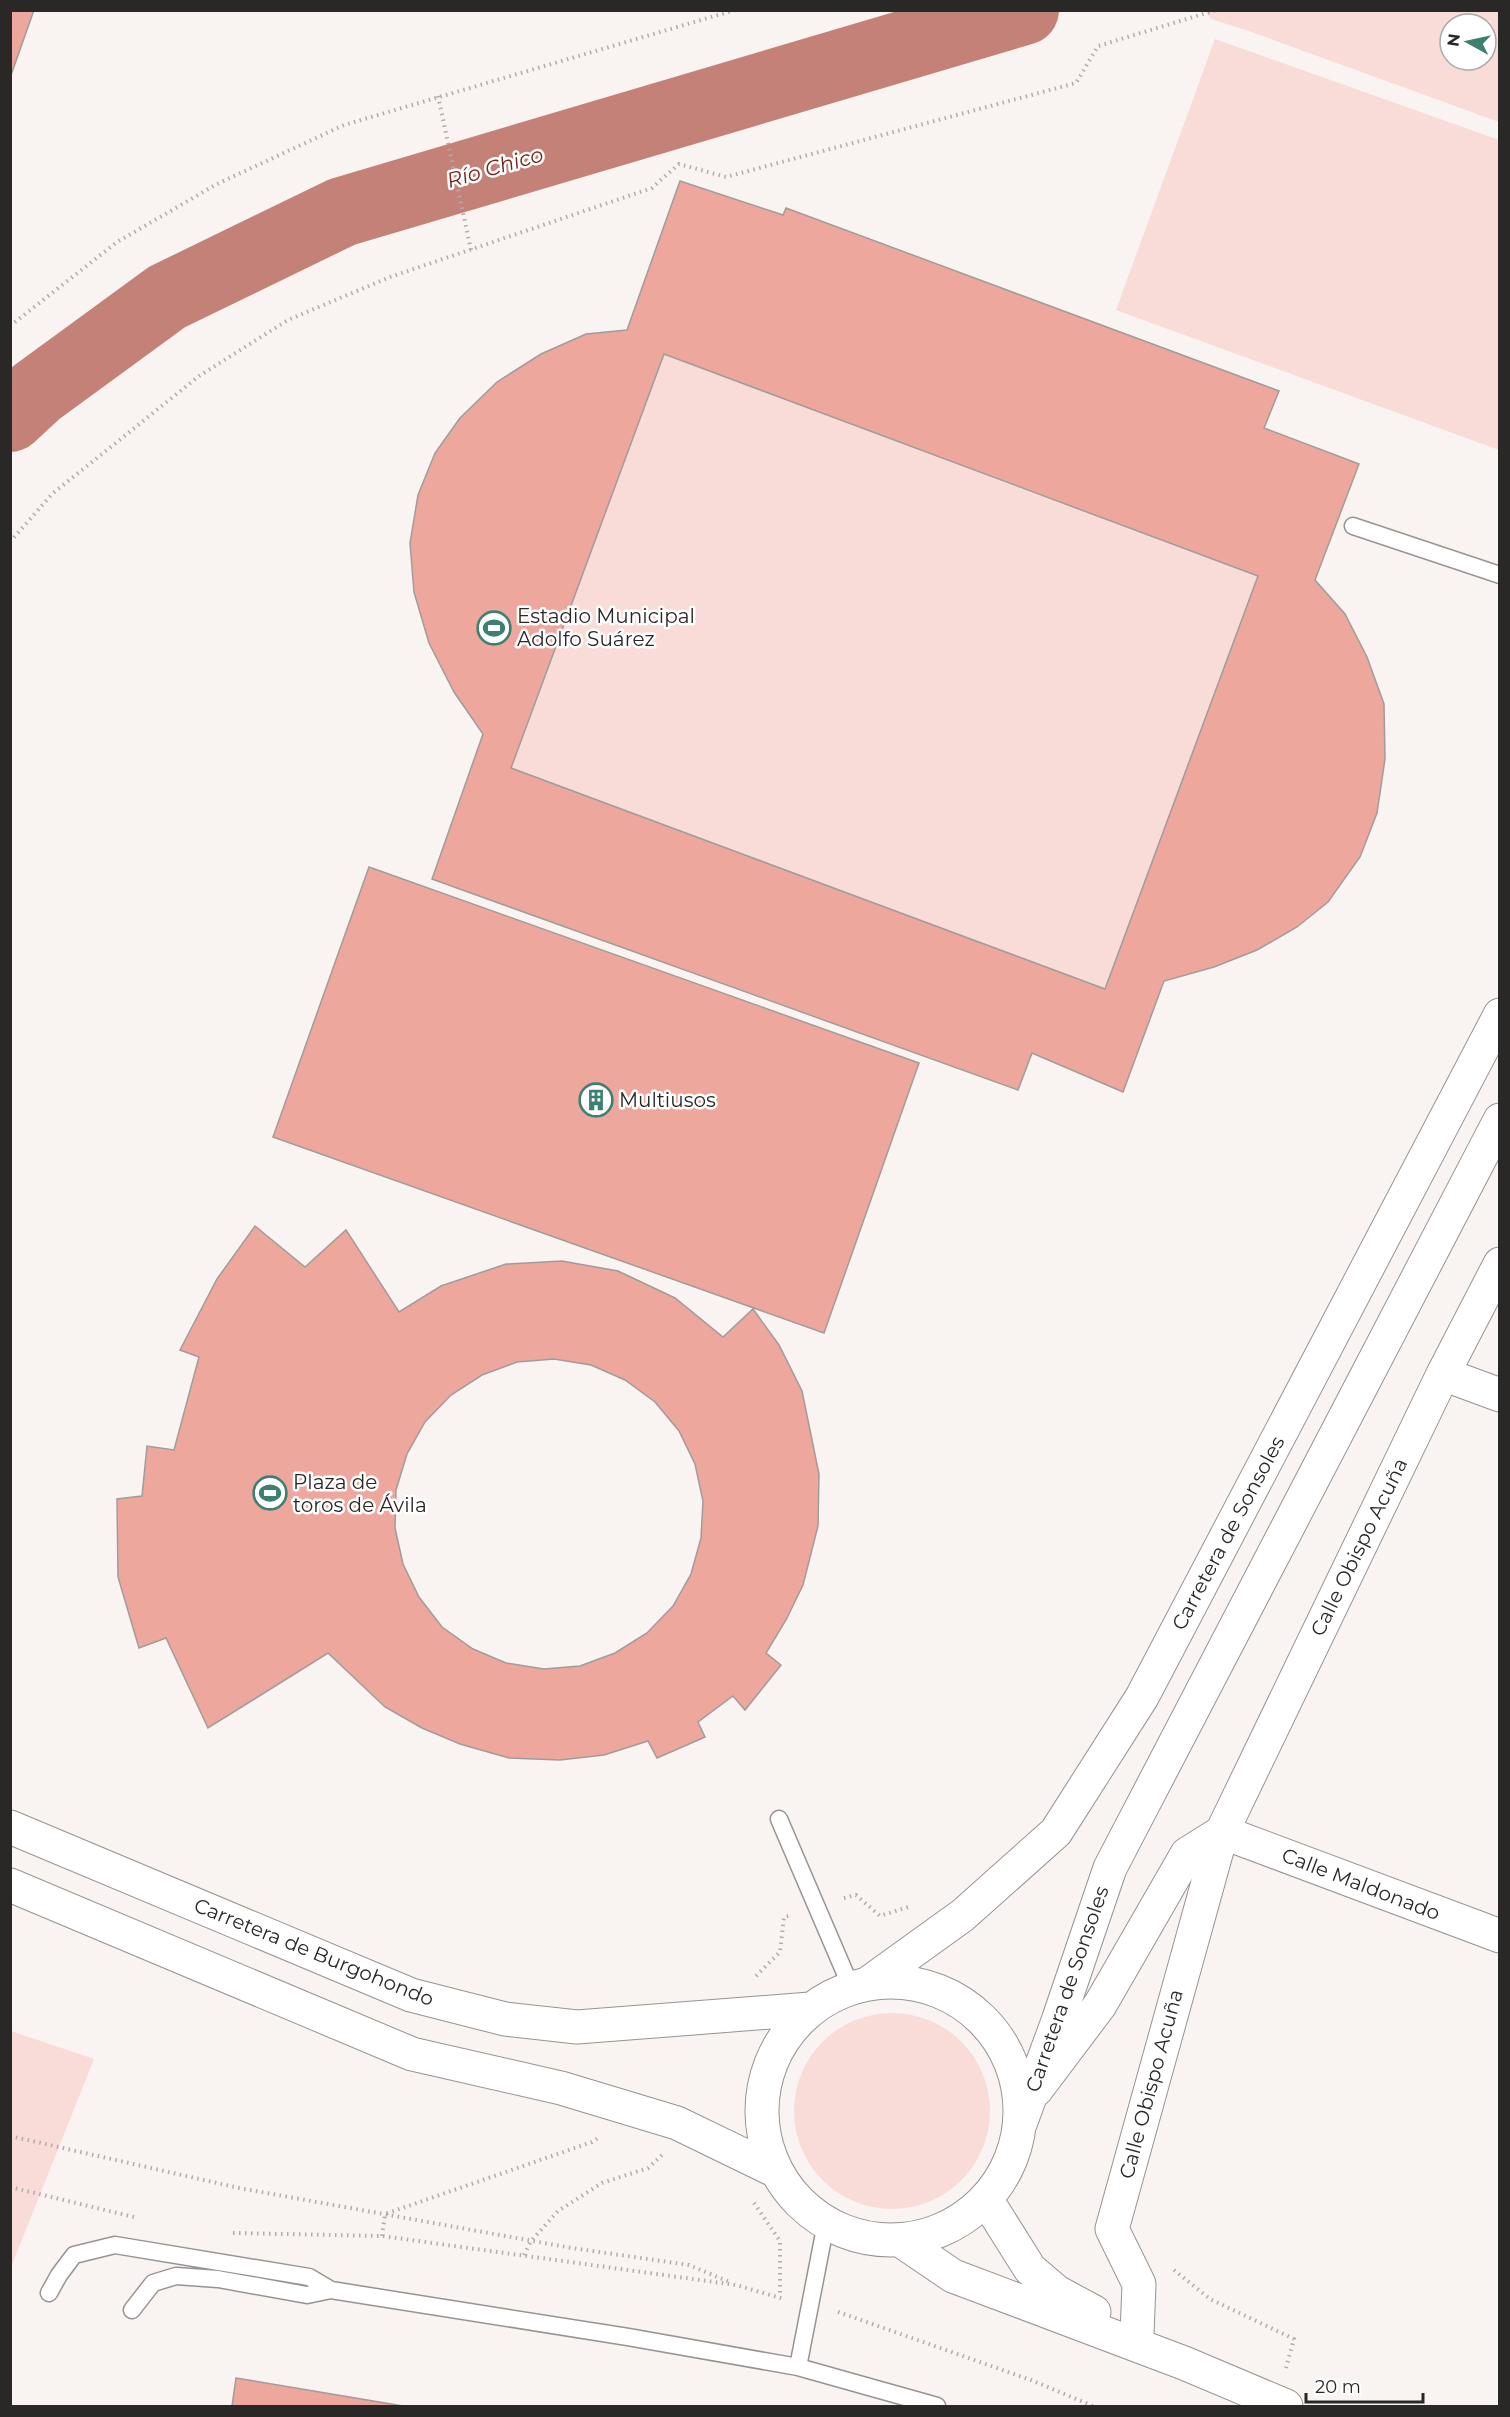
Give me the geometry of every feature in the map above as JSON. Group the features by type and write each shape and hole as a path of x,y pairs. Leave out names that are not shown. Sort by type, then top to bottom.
{"main road":[{"name":"Carretera de Sonsoles","path":"860,1985 963,1915 1056,1832 1142,1697 1500,1015"},
{"name":"Carretera de Sonsoles","path":"1024,2113 1110,1868 1500,1120"},
{"name":"Calle Obispo Acuña","path":"1137,2335 1139,2284 1112,2229 1222,1832 1443,1374 1500,1264"},
{"path":"1443,1374 1500,1395"},
{"name":"Carretera de Burgohondo","path":"10,1827 411,1995 505,2019 577,2027 810,2009"},
{"path":"1024,2113 1010,2059 987,2023 953,1996 913,1982 860,1985 829,1996 810,2009 780,2043 764,2084 763,2129 776,2171 797,2201 826,2223 861,2237 900,2240 932,2234 961,2220 986,2199 1009,2164 1024,2113 1100,2005 1187,1854 1222,1832"},
{"name":"Calle Maldonado","path":"1222,1832 1500,1936"},
{"path":"10,1885 412,2054 561,2088 676,2123 776,2171"},
{"path":"986,2199 1030,2270 1057,2292 1184,2363"},
{"path":"900,2240 952,2276 1184,2363 1281,2404"}],"lane":[{"path":"1353,525 1500,575"},
{"path":"779,1819 817,1907 860,1985"},
{"path":"798,2367 826,2223"},
{"path":"49,2293 58,2275 74,2255 115,2245 309,2277 331,2290"},
{"path":"132,2310 153,2283 176,2276 218,2279 307,2295 331,2290 628,2337 798,2367 937,2406"}],"path":[{"path":"10,326 117,242 217,184 344,125 735,10"},
{"path":"10,542 52,494 199,376 288,320 390,277 652,188 679,164 726,177 1076,83 1098,46 1216,10"},
{"path":"438,96 471,250"},
{"path":"747,1978 757,1975 780,1952 784,1917 856,1895 880,1916 912,1906"},
{"path":"524,2256 531,2241 558,2211 602,2182 648,2168 668,2151 676,2123"},
{"path":"385,2214 592,2142 606,2132"},
{"path":"10,2136 239,2188 531,2241 689,2265 736,2285 848,2314 1031,2380 1093,2406"},
{"path":"10,2187 145,2219"},
{"path":"747,2197 756,2205 780,2241 780,2298"},
{"path":"382,2236 385,2214"},
{"path":"223,2233 382,2236 736,2285"},
{"path":"1174,2269 1210,2299 1294,2339 1281,2404"}],"shaded area":[{"path":"1205,11 1499,11 1499,122 1211,19"},
{"path":"1215,39 1499,140 1499,450 1116,310"},
{"path":"664,354 1258,576 1105,989 511,768"},
{"path":"882,2013 902,2013 930,2020 954,2035 968,2049 983,2073 990,2101 990,2121 983,2149 968,2173 954,2187 930,2202 902,2209 882,2209 854,2202 830,2187 816,2173 801,2149 794,2121 794,2101 801,2073 816,2049 830,2035 854,2020"},
{"path":"10,2031 94,2059 11,2267"}],"building":[{"path":"10,10 34,10 10,78"},
{"name":"Estadio Municipal Adolfo Suárez","path":"680,181 783,215 786,208 1279,391 1264,428 1359,464 1315,580 1345,614 1367,657 1384,704 1385,759 1377,813 1360,857 1328,902 1297,927 1257,950 1214,967 1164,981 1123,1092 1032,1053 1018,1090 432,879 483,734 454,692 429,643 414,592 410,543 418,495 435,453 460,418 497,382 541,354 586,334 627,330","holes":["664,354 1258,576 1105,989 511,768"]},
{"name":"Multiusos","path":"369,867 919,1063 824,1333 273,1137"},
{"name":"Plaza de toros de Ávila","path":"255,1226 305,1267 346,1230 399,1312 441,1286 506,1264 562,1261 618,1271 675,1298 723,1337 753,1309 779,1345 802,1391 819,1474 818,1526 803,1585 766,1653 781,1665 745,1710 733,1696 698,1722 705,1737 657,1758 648,1741 604,1755 560,1760 509,1758 460,1744 422,1728 385,1707 328,1653 208,1728 166,1638 139,1648 118,1577 117,1499 142,1496 147,1446 174,1450 199,1357 180,1350 217,1279","holes":["554,1359 591,1365 625,1380 655,1402 679,1431 695,1464 703,1501 701,1538 691,1574 673,1606 647,1633 615,1653 580,1666 544,1669 506,1663 473,1649 442,1627 419,1597 403,1564 395,1528 396,1490 407,1454 425,1422 451,1395 482,1375 517,1362"]},
{"path":"236,2378 403,2406 232,2406"}],"waterway":[{"name":"Río Chico","path":"10,417 37,392 167,297 342,212 1024,10"}],"place":[{"name":"Estadio Municipal Adolfo Suárez","path":"494,628"},
{"name":"Multiusos","path":"596,1100"},
{"name":"Plaza de toros de Ávila","path":"270,1493"}]}
